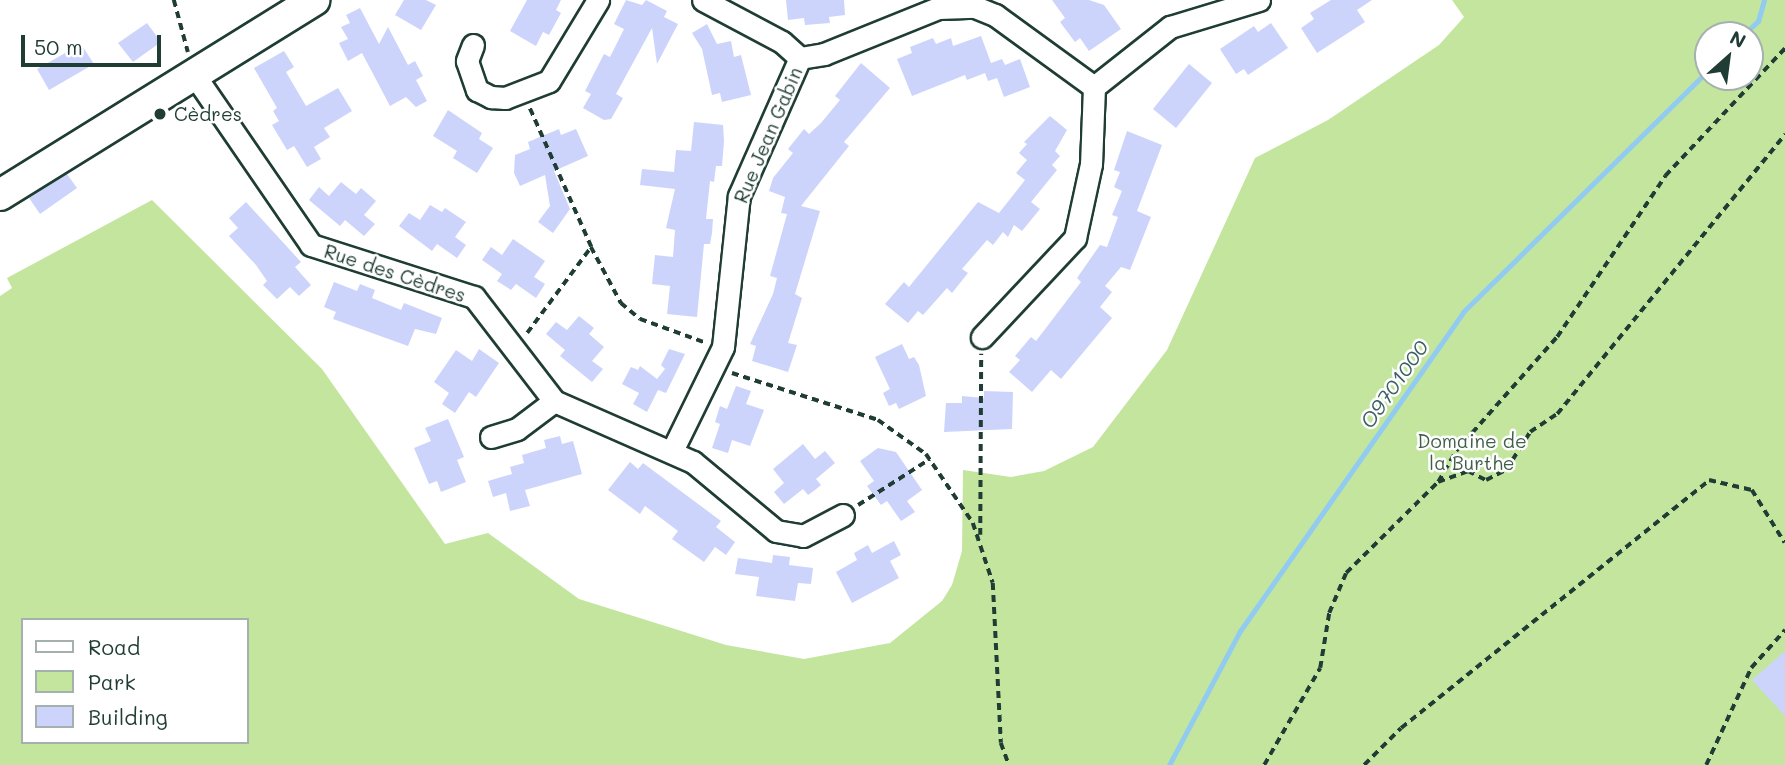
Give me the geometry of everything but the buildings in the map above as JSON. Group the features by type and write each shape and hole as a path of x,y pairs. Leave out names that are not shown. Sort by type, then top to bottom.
{"street":[{"path":"0,195 314,0"},
{"path":"473,45 467,61 477,90 491,97 505,97 549,81 598,0"},
{"path":"703,0 782,42 800,58 824,54 938,8 975,7 995,15 1094,88"},
{"path":"982,338 1075,238 1091,164 1094,88 1170,27 1259,0"},
{"name":"Rue Jean Gabin","path":"672,450 719,357 739,196 800,58"},
{"name":"Rue des Cèdres","path":"195,76 311,245 460,290 485,308 554,401 672,450 775,531 803,536 843,515"},
{"path":"491,437 517,429 554,401"}],"path":[{"path":"174,0 195,76"},
{"path":"1264,765 1320,668 1329,613 1346,573 1438,482 1456,451 1557,337 1665,176 1785,48"},
{"path":"531,87 529,107 592,247 621,303 640,319 719,357 878,420 930,459 980,537"},
{"path":"1438,482 1468,471 1486,480 1506,470 1531,432 1557,414 1785,134"},
{"path":"510,344 528,333 592,247"},
{"path":"982,338 980,537 993,583 1001,743 1009,765"},
{"path":"843,515 930,459"},
{"path":"1364,765 1401,728 1709,480 1752,490 1785,543"},
{"path":"1706,765 1751,668 1785,629"}],"green space":[{"name":"Domaine de la Burthe","path":"1452,0 1785,0 1785,765 0,765 0,296 12,288 7,278 152,200 322,369 445,544 488,533 579,599 726,645 804,659 890,643 942,601 952,585 962,551 963,470 1011,477 1044,471 1093,447 1167,350 1255,158 1328,120 1439,45 1464,17"}],"waterway":[{"name":"O9701000","path":"1758,21 1764,0"},
{"name":"O9701000","path":"1169,765 1240,631 1463,312 1694,84"}],"place":[{"name":"Cèdres","path":"160,114"}]}
